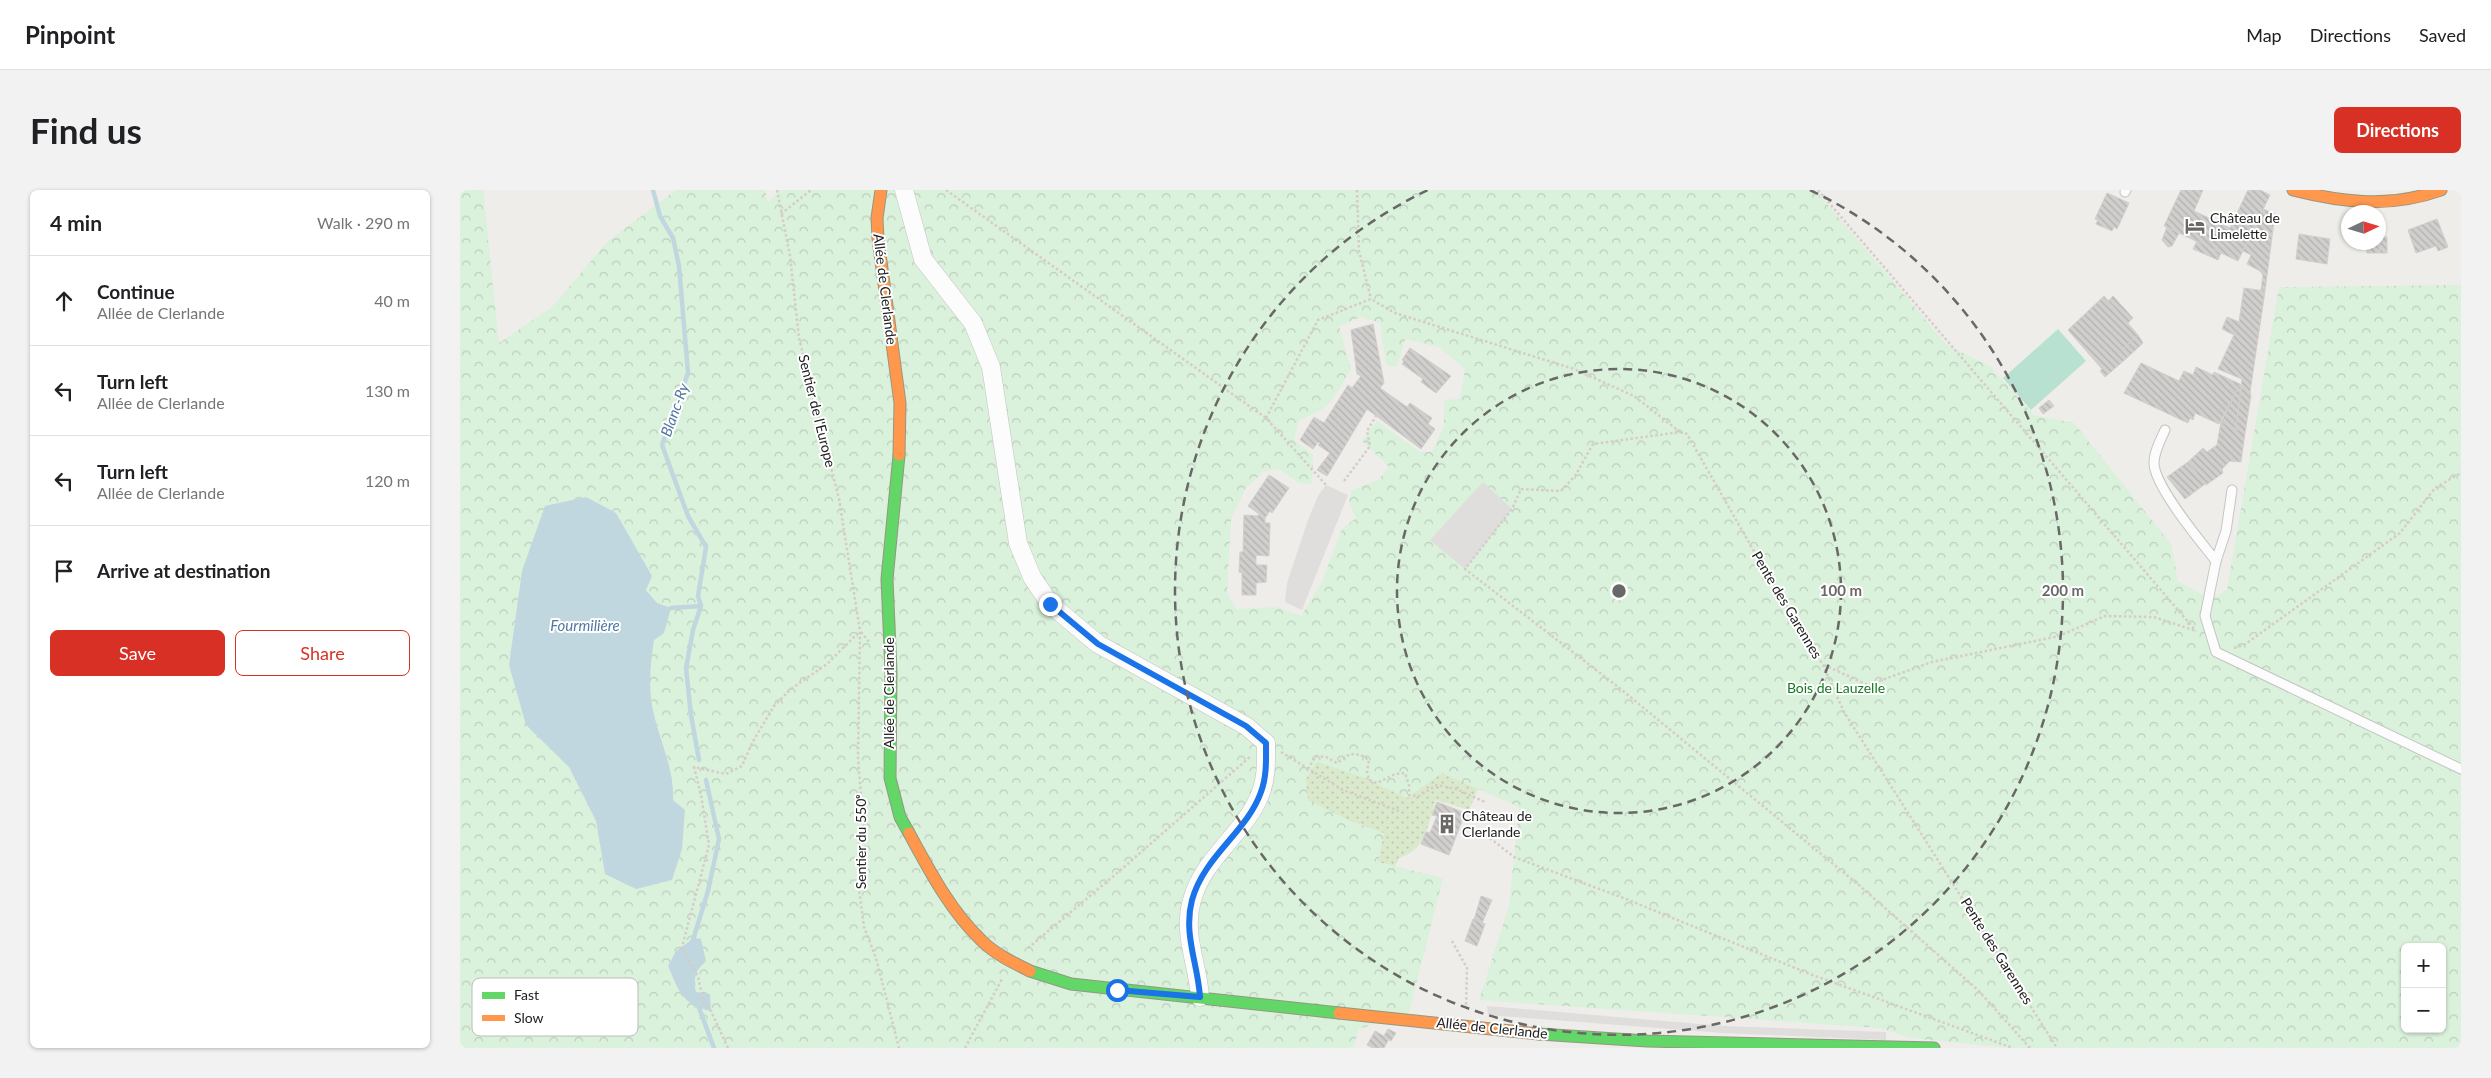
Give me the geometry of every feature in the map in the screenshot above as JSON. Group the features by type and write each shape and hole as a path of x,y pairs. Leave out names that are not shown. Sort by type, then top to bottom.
{"street":[{"name":"Allée de Clerlande","path":"881,190 877,218 878,239 902,432 887,579 892,792 900,817 909,836 959,915 983,942 1012,962 1034,973 1071,984 1168,996 1200,997 1605,1039 1676,1043 1806,1043 1934,1048"},
{"path":"904,190 924,259 973,323 991,367 1018,543 1032,577 1050,604 1098,644 1246,726 1266,743 1266,775 1256,804 1207,866 1191,901 1189,933 1200,997"},
{"path":"2293,190 2344,201 2381,204 2419,198 2441,190"}],"lane":[{"path":"2164,430 2156,450 2154,464 2158,478 2188,526 2216,561"},
{"path":"2232,490 2226,531 2216,561 2205,616 2216,652 2461,769"}],"path":[{"name":"Sentier de l'Europe","path":"777,190 790,256 800,338 839,499 860,631"},
{"path":"781,214 810,190"},
{"path":"946,190 1266,418 1326,485"},
{"path":"1266,418 1318,320 1370,299 1359,251 1357,190"},
{"path":"1818,190 2178,611"},
{"name":"Pente des Garennes","path":"1370,299 1395,313 1574,369 1634,396 1680,432 1687,434 1759,560 1824,665 1844,712 2057,1048"},
{"path":"1344,481 1370,446 1367,431 1376,416"},
{"path":"1680,432 1593,444 1575,476 1561,491 1521,489 1512,509 1465,569 1617,686 1860,886 1978,990 2030,1048"},
{"path":"2216,652 2244,645 2400,533 2435,488 2461,473"},
{"path":"1824,665 1868,685 1932,662 2058,636 2105,616 2154,617 2197,632"},
{"path":"728,1048 711,1011 704,1003 698,977 682,948 709,846 704,811 694,767 726,774 742,766 752,743 774,706 791,689 828,664 860,631"},
{"name":"Sentier du 550ᵉ","path":"860,631 858,757 862,810 858,839 859,889 864,927 876,958 899,1048"},
{"path":"965,1048 1012,962 1266,743"},
{"path":"1283,754 1343,790 1399,811"},
{"path":"1308,769 1316,756 1337,763 1350,754 1369,760 1367,772 1369,780 1377,783 1395,774 1405,773 1409,785 1409,795 1419,796 1437,785 1456,789 1485,802"},
{"path":"1482,832 1514,857 1626,898 1810,974 2013,1048"},
{"path":"1452,941 1467,968 1466,1026"}],"green space":[{"name":"Bois de Lauzelle","path":"460,190 483,190 499,343 552,307 607,242 676,190 765,190 768,202 780,190 1815,190 1947,345 1990,366 2034,415 2074,423 2171,544 2178,581 2211,599 2227,590 2279,287 2461,285 2461,1048 2010,1048 1910,1038 1880,1028 1479,1000 1509,906 1519,807 1442,773 1407,799 1384,790 1348,820 1384,833 1378,862 1443,878 1409,1013 1359,1029 1353,1048 460,1048","holes":["1361,317 1380,323 1386,365 1397,367 1405,339 1439,347 1465,369 1460,398 1444,401 1444,426 1432,452 1420,452 1377,421 1362,441 1389,467 1379,479 1352,490 1349,502 1356,518 1342,529 1321,584 1301,616 1276,607 1236,609 1227,593 1231,520 1245,489 1264,471 1279,469 1299,483 1312,484 1313,455 1294,440 1299,420 1319,411 1331,401 1351,369 1339,326","643,564 652,576 646,589 657,603 651,663 651,699 671,774 673,800 685,810 682,849 605,874 596,821 569,767","682,947 699,968 694,979 696,993 686,1001 668,966 676,951"]},
{"path":"2058,329 2086,361 2031,410 2003,378"},
{"path":"1317,762 1362,777 1407,798 1442,773 1478,789 1469,810 1436,800 1425,835 1415,849 1399,858 1395,866 1378,862 1384,833 1348,820 1308,800 1306,779"}],"shaded area":[{"path":"1483,482 1512,509 1465,569 1430,540"},
{"path":"1326,485 1348,495 1302,610 1285,602 1287,583 1308,520 1318,496"},
{"path":"1487,1006 1724,1026 1886,1032 1886,1040 1723,1033 1488,1015"}],"water":[{"name":"Fourmilière","path":"586,497 616,513 652,576 646,590 657,603 671,608 664,633 654,640 650,691 656,724 671,774 673,800 685,810 682,849 672,880 636,889 605,874 596,821 569,767 526,725 509,665 522,571 545,506"},
{"path":"694,938 701,939 706,961 699,968 696,975 696,992 710,994 711,1011 694,1005 683,996 668,966 676,951"}],"building":[{"name":"Château de Limelette","path":"2181,190 2203,190 2194,211 2230,228 2248,190 2260,190 2270,195 2238,261 2164,226"},
{"path":"2107,193 2129,203 2117,229 2114,227 2112,231 2096,224 2098,220 2095,219"},
{"path":"2263,209 2275,214 2265,291 2261,290 2263,275 2260,271 2247,264 2251,255 2243,251"},
{"path":"2437,219 2448,247 2438,251 2436,246 2416,253 2408,230"},
{"path":"2167,227 2179,233 2172,246 2168,247 2162,240"},
{"path":"2299,234 2330,239 2327,264 2296,259"},
{"path":"2387,237 2387,253 2380,253 2380,250 2386,250"},
{"path":"2197,241 2221,253 2218,260 2193,249"},
{"path":"2367,250 2380,250 2380,253 2367,253"},
{"path":"2244,288 2265,291 2250,392 2241,388 2242,379 2218,369 2234,335 2222,329 2227,317 2239,322"},
{"path":"2104,296 2138,335 2122,350 2128,357 2105,377 2100,371 2102,369 2068,330"},
{"path":"2113,296 2133,318 2128,323 2108,301"},
{"path":"1373,324 1384,383 1380,388 1407,407 1410,403 1432,418 1428,424 1435,429 1421,449 1367,409 1327,476 1317,470 1330,453 1318,445 1320,443 1318,442 1313,449 1300,440 1314,417 1324,423 1348,385 1352,388 1361,376 1357,374 1351,330"},
{"path":"2138,335 2143,343 2128,357 2122,350"},
{"path":"1410,348 1451,376 1436,393 1421,382 1423,379 1402,364 1404,361 1402,360"},
{"path":"2141,363 2179,381 2184,371 2193,375 2196,367 2213,375 2214,372 2240,384 2219,424 2195,413 2193,420 2190,418 2188,423 2124,393"},
{"path":"2240,384 2241,388 2236,429 2221,422"},
{"path":"2241,388 2250,392 2251,395 2245,433 2236,429"},
{"path":"2049,400 2054,406 2043,414 2039,408"},
{"path":"2221,422 2245,433 2241,462 2230,461 2222,469 2223,473 2206,485 2188,462 2203,448 2207,452 2217,445"},
{"path":"2188,462 2205,484 2185,499 2167,477"},
{"path":"1269,475 1289,488 1272,513 1270,511 1265,518 1265,523 1270,523 1269,556 1256,555 1256,565 1267,565 1266,582 1256,583 1256,595 1242,595 1242,573 1239,572 1240,552 1243,552 1244,515 1258,516 1259,514 1248,506"},
{"name":"Château de Clerlande","path":"1437,802 1465,813 1449,855 1421,844 1426,832 1430,833 1437,816 1432,815"},
{"path":"1481,896 1492,900 1482,923 1474,920"},
{"path":"1473,919 1485,924 1477,946 1465,941"},
{"path":"1388,1029 1396,1033 1391,1041 1384,1036"},
{"path":"1375,1031 1389,1039 1384,1048 1373,1048 1367,1045"}],"waterway":[{"name":"Blanc-Ry","path":"653,190 660,216 673,238 679,266 688,373 662,445 688,516 706,547 698,596 701,606 693,630 686,668 691,715 699,760"},
{"path":"671,608 701,606"},
{"path":"692,943 708,891 719,839 706,780"},
{"path":"698,1005 714,1048"}],"traffic: fast":[{"path":"899,455 887,579 891,672 890,778 900,817 909,833"},
{"path":"1030,971 1071,984 1339,1013"},
{"path":"1539,1034 1647,1041 1934,1048"}],"traffic: slow":[{"path":"881,190 877,218 878,239 900,403 899,455"},
{"path":"2293,190 2331,198 2367,202 2404,199 2441,190"},
{"path":"909,833 941,890 971,930 993,950 1030,971"},
{"path":"1339,1013 1539,1034"}],"place":[{"name":"Château de Limelette","path":"2195,226"},
{"name":"Château de Clerlande","path":"1447,824"}],"route":[{"path":"1050,604 1098,644 1246,726 1258,734 1266,743 1266,775 1256,804 1207,866 1191,901 1189,933 1200,997 1168,996 1117,990"}]}
